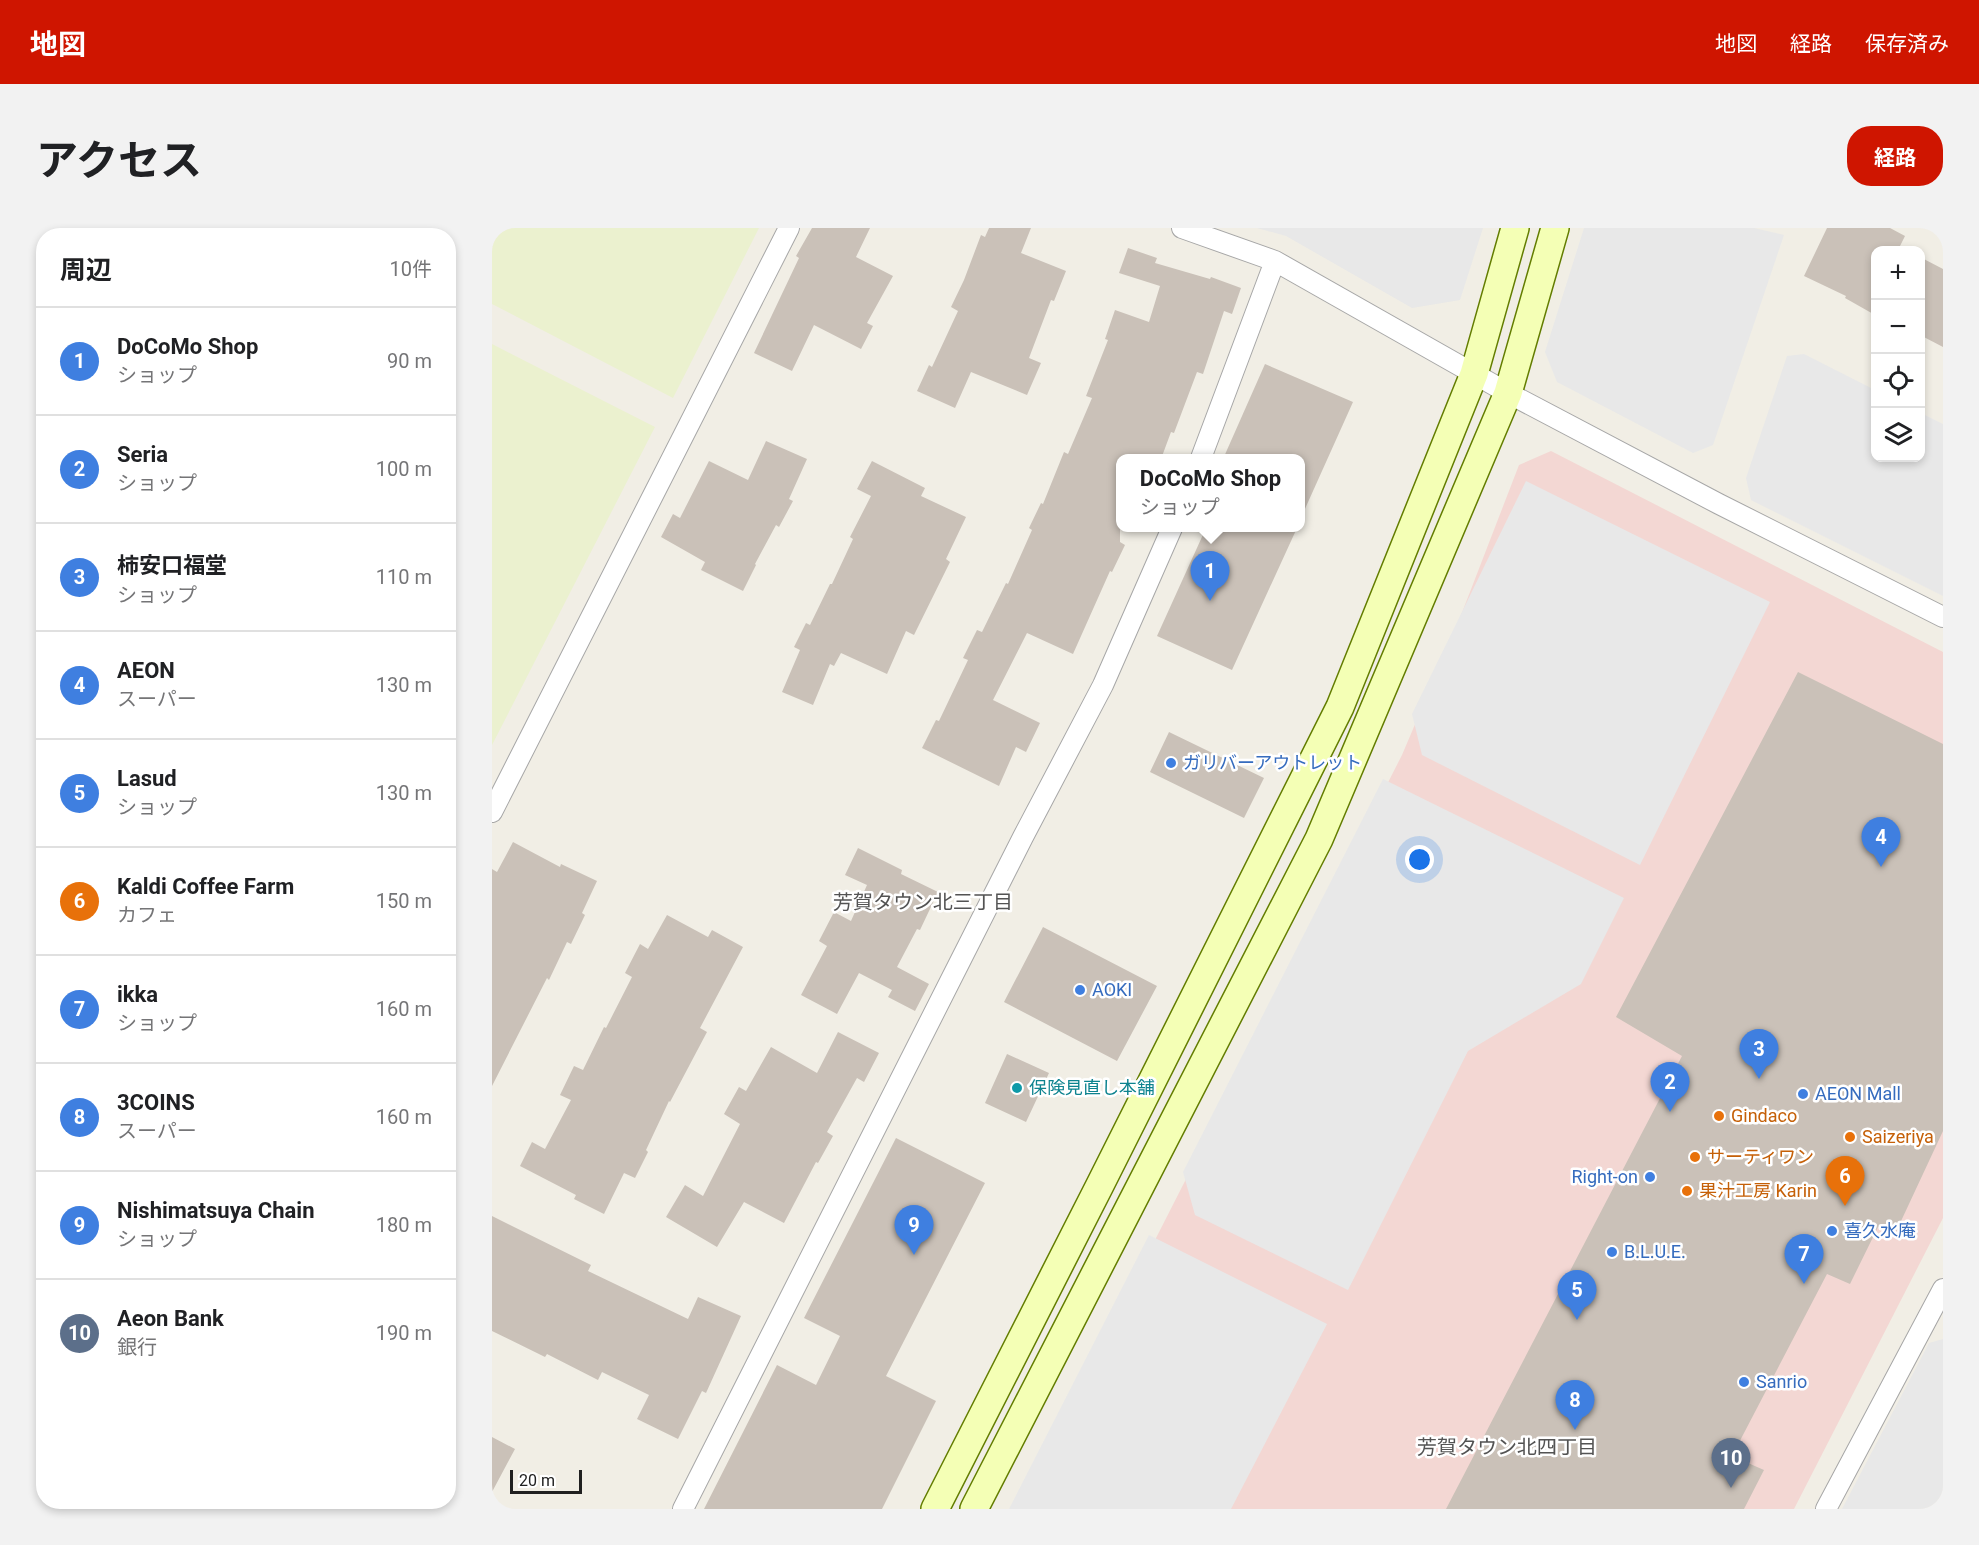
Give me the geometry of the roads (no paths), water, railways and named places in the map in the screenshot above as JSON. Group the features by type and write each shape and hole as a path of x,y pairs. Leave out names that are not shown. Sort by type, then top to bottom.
{"street":[{"path":"492,813 789,228"},
{"path":"1182,228 1275,261 1508,393 1719,504 1943,617"},
{"path":"934,1509 1111,1164 1340,707 1474,374 1515,228"},
{"path":"974,1509 1319,840 1508,393 1554,228"},
{"path":"1203,454 1275,261"},
{"path":"683,1509 1023,837 1103,685 1170,532"},
{"path":"1826,1509 1943,1289"}],"place":[{"name":"DoCoMo Shop","path":"1210,601"},
{"name":"ガリバーアウトレット","path":"1171,763"},
{"name":"AEON","path":"1881,867"},
{"name":"AOKI","path":"1080,990"},
{"name":"柿安口福堂","path":"1759,1079"},
{"name":"保険見直し本舗","path":"1017,1088"},
{"name":"AEON Mall","path":"1803,1094"},
{"name":"Seria","path":"1670,1112"},
{"name":"Gindaco","path":"1719,1116"},
{"name":"Saizeriya","path":"1850,1137"},
{"name":"サーティワン","path":"1695,1157"},
{"name":"Right-on","path":"1650,1177"},
{"name":"果汁工房 Karin","path":"1687,1191"},
{"name":"Kaldi Coffee Farm","path":"1845,1206"},
{"name":"喜久水庵","path":"1832,1231"},
{"name":"B.L.U.E.","path":"1612,1252"},
{"name":"Nishimatsuya Chain","path":"914,1255"},
{"name":"ikka","path":"1804,1284"},
{"name":"Lasud","path":"1577,1320"},
{"name":"Sanrio","path":"1744,1382"},
{"name":"3COINS","path":"1575,1430"},
{"name":"Aeon Bank","path":"1731,1488"}],"district":[{"name":"芳賀タウン北三丁目","path":"923,902"},
{"name":"芳賀タウン北四丁目","path":"1507,1447"}]}
